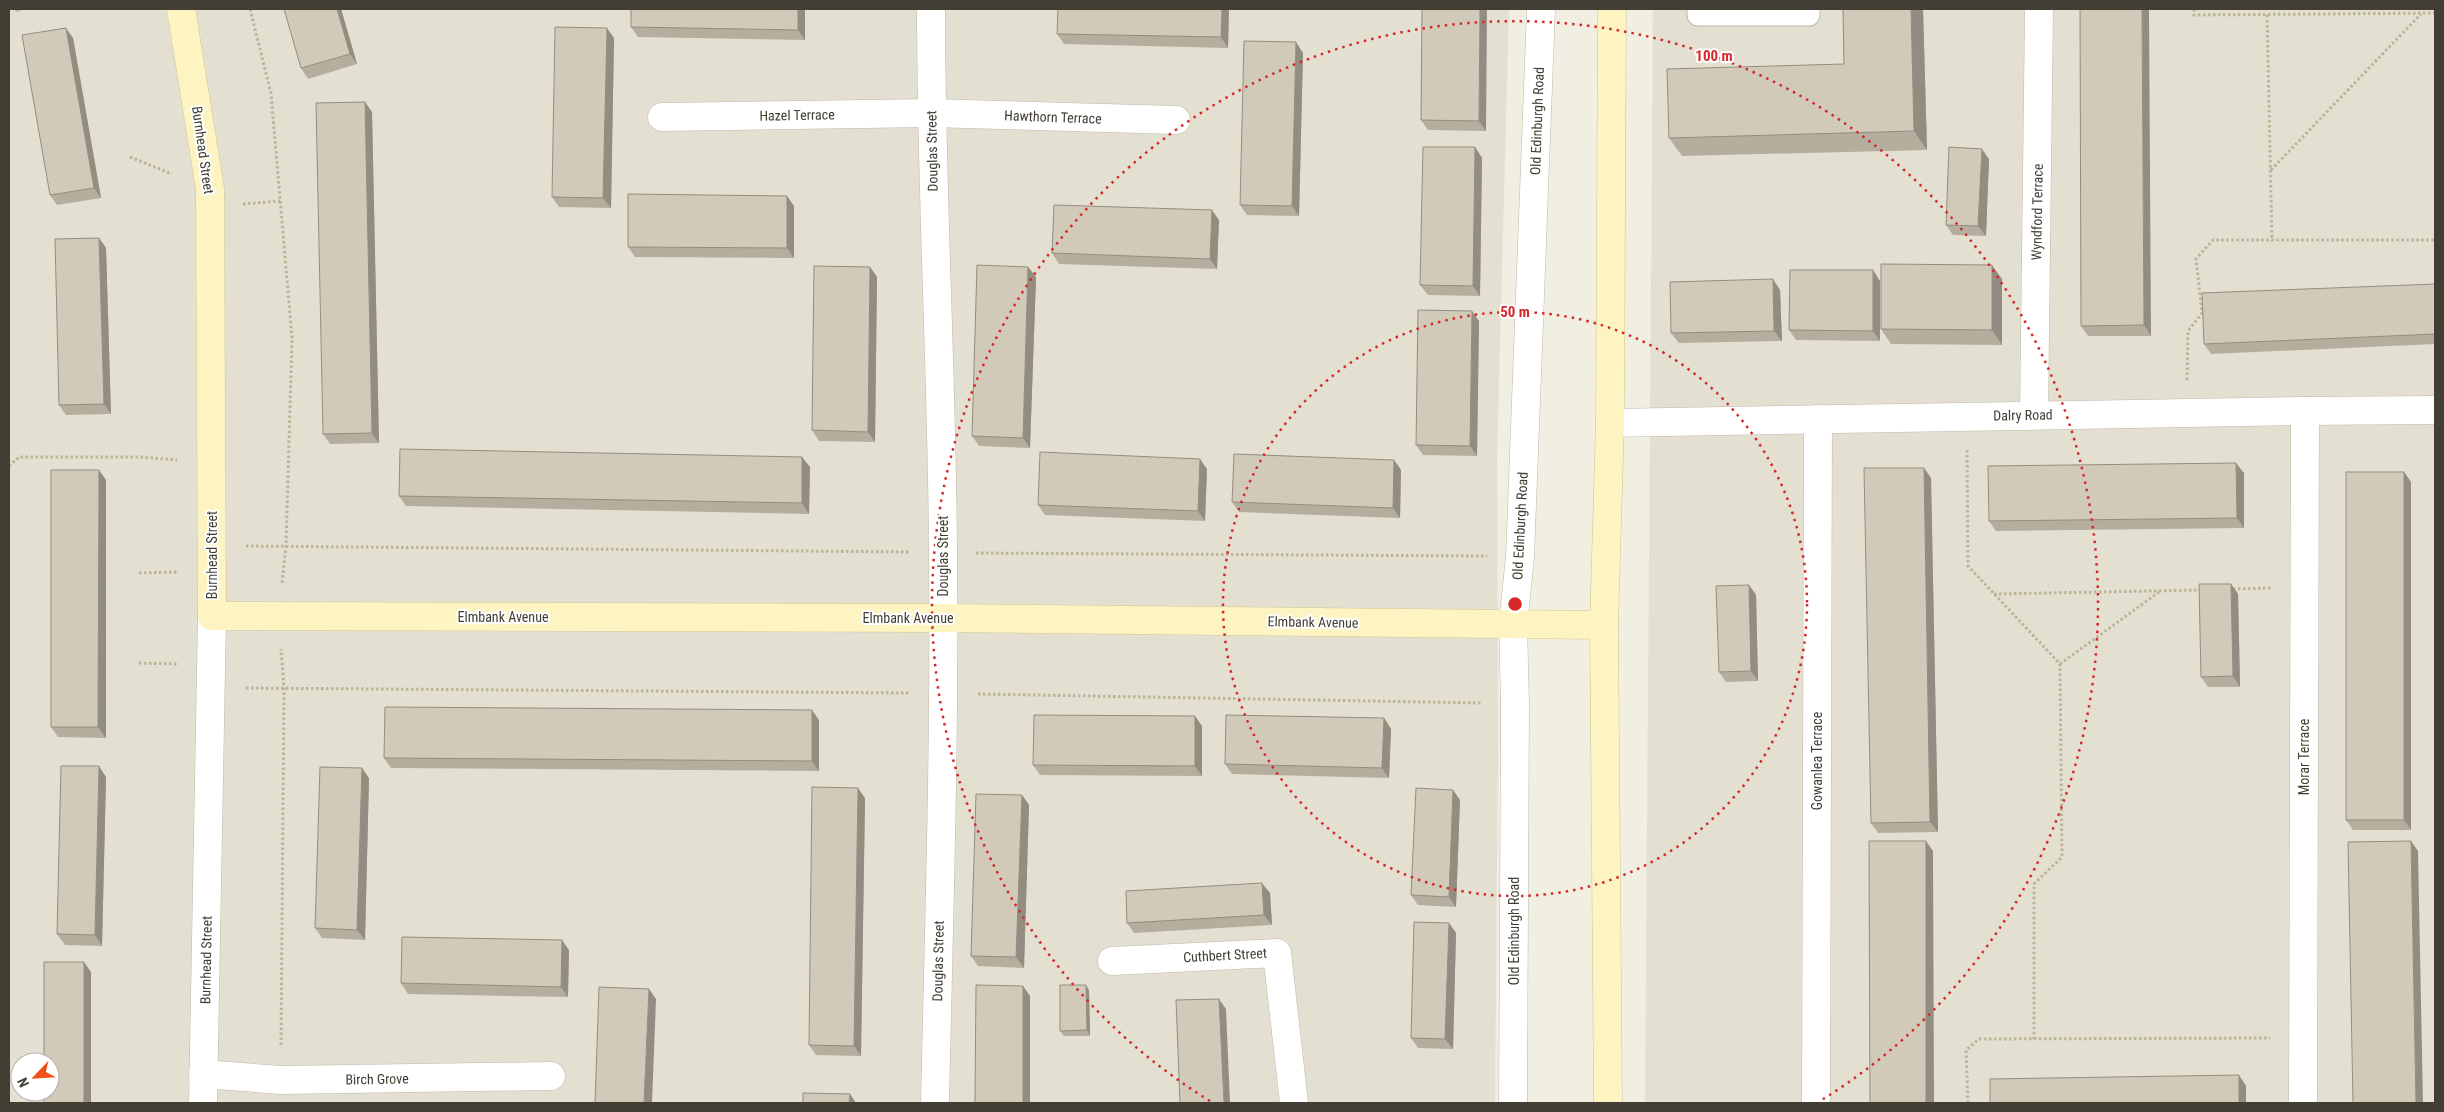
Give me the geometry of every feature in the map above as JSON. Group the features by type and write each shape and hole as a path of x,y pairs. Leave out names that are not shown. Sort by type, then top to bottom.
{"street":[{"name":"Burnhead Street","path":"180,9 210,189 213,547 212,689 203,1103"},
{"name":"Douglas Street","path":"931,9 931,113 943,553 943,694 935,1103"},
{"name":"Old Edinburgh Road","path":"1513,1103 1515,703 1513,624 1520,556 1541,9"},
{"path":"1608,1103 1604,625 1610,423 1612,9"},
{"name":"Wyndford Terrace","path":"2034,415 2039,9"},
{"name":"Hazel Terrace","path":"662,117 931,113"},
{"name":"Hawthorn Terrace","path":"931,113 1176,120"},
{"name":"Dalry Road","path":"1610,423 2435,410"},
{"name":"Morar Terrace","path":"2303,1103 2305,411"},
{"name":"Gowanlea Terrace","path":"1816,1103 1818,419"},
{"name":"Elmbank Avenue","path":"212,616 943,618 1604,625"},
{"name":"Cuthbert Street","path":"1112,961 1277,953 1294,1103"},
{"name":"Birch Grove","path":"203,1074 281,1080 552,1076"}],"lane":[{"path":"1698,9 1698,16 1809,15 1809,9"}],"path":[{"path":"250,9 270,93 292,338 286,546 279,617 284,687 281,1080"},
{"path":"2194,9 2194,15 2435,13"},
{"path":"2271,170 2422,13"},
{"path":"2267,14 2272,241"},
{"path":"2186,413 2188,331 2202,313 2196,258 2213,240 2435,240"},
{"path":"1966,417 1968,566 2060,664 2062,857 2034,884 2034,1039"},
{"path":"9,466 19,457 140,457 212,463"},
{"path":"139,573 193,572 213,547 286,546 943,553 1520,556"},
{"path":"2229,589 2304,586"},
{"path":"1994,594 2210,590"},
{"path":"2060,664 2160,591"},
{"path":"139,663 191,664 212,689 284,687 943,694 1515,703"},
{"path":"1968,1103 1966,1050 1979,1039 2303,1038"}],"shaded area":[{"path":"9,9 1509,9 1497,456 1498,754 1495,1103 9,1103"},
{"path":"1653,9 2435,9 2435,1103 1645,1103"}],"building":[{"path":"284,9 337,9 350,54 301,68"},
{"path":"631,9 798,9 798,30 631,27"},
{"path":"1058,9 1222,9 1221,37 1057,34"},
{"path":"1422,9 1480,9 1479,121 1421,120"},
{"path":"1843,9 1911,9 1914,131 1669,138 1667,69 1844,64"},
{"path":"2080,9 2142,9 2144,325 2081,326"},
{"path":"555,27 607,28 603,198 552,197"},
{"path":"66,28 94,188 50,195 22,35"},
{"path":"1244,41 1296,42 1292,206 1240,205"},
{"path":"365,102 372,433 323,434 316,103"},
{"path":"1423,147 1475,147 1473,286 1420,285"},
{"path":"1949,147 1982,149 1978,226 1946,225"},
{"path":"628,194 787,196 787,248 628,247"},
{"path":"1054,205 1212,210 1210,259 1052,253"},
{"path":"99,238 104,404 59,405 55,239"},
{"path":"1881,264 1992,265 1992,330 1881,329"},
{"path":"977,265 1028,267 1023,438 972,436"},
{"path":"814,266 870,267 868,432 812,430"},
{"path":"1790,270 1873,270 1873,331 1789,330"},
{"path":"1773,279 1774,331 1671,333 1670,282"},
{"path":"2435,284 2435,334 2204,344 2202,293"},
{"path":"1418,310 1472,311 1470,446 1416,445"},
{"path":"400,449 802,457 802,503 399,496"},
{"path":"1040,452 1200,459 1198,511 1038,505"},
{"path":"1234,454 1394,460 1393,508 1232,502"},
{"path":"2236,463 2237,518 1989,521 1988,466"},
{"path":"1864,468 1924,468 1930,822 1871,823"},
{"path":"51,470 99,470 98,727 51,727"},
{"path":"2346,472 2404,472 2404,820 2346,820"},
{"path":"2199,584 2231,584 2233,676 2201,677"},
{"path":"1749,585 1751,671 1719,672 1716,586"},
{"path":"385,707 812,710 812,761 384,758"},
{"path":"1034,715 1195,716 1195,766 1033,765"},
{"path":"1226,715 1384,718 1382,768 1225,764"},
{"path":"61,766 99,766 95,935 57,934"},
{"path":"320,767 362,768 357,930 315,928"},
{"path":"812,787 858,788 854,1046 809,1045"},
{"path":"1416,788 1453,790 1449,897 1411,895"},
{"path":"976,794 1022,795 1016,957 971,956"},
{"path":"1869,841 1926,841 1926,1103 1870,1103"},
{"path":"2411,841 2416,1103 2353,1103 2348,842"},
{"path":"1262,883 1264,915 1127,923 1126,891"},
{"path":"1414,922 1449,923 1445,1039 1411,1038"},
{"path":"402,937 562,940 561,987 401,983"},
{"path":"44,962 84,962 84,1103 44,1103 60,1102 60,1052 44,1052"},
{"path":"976,985 1023,986 1023,1103 975,1103"},
{"path":"1060,985 1086,985 1087,1030 1060,1031"},
{"path":"599,987 649,989 644,1103 595,1103"},
{"path":"1219,999 1224,1103 1180,1103 1176,1000"},
{"path":"2239,1075 2239,1103 1990,1103 1990,1079"},
{"path":"803,1093 850,1094 849,1103 803,1103"}]}
